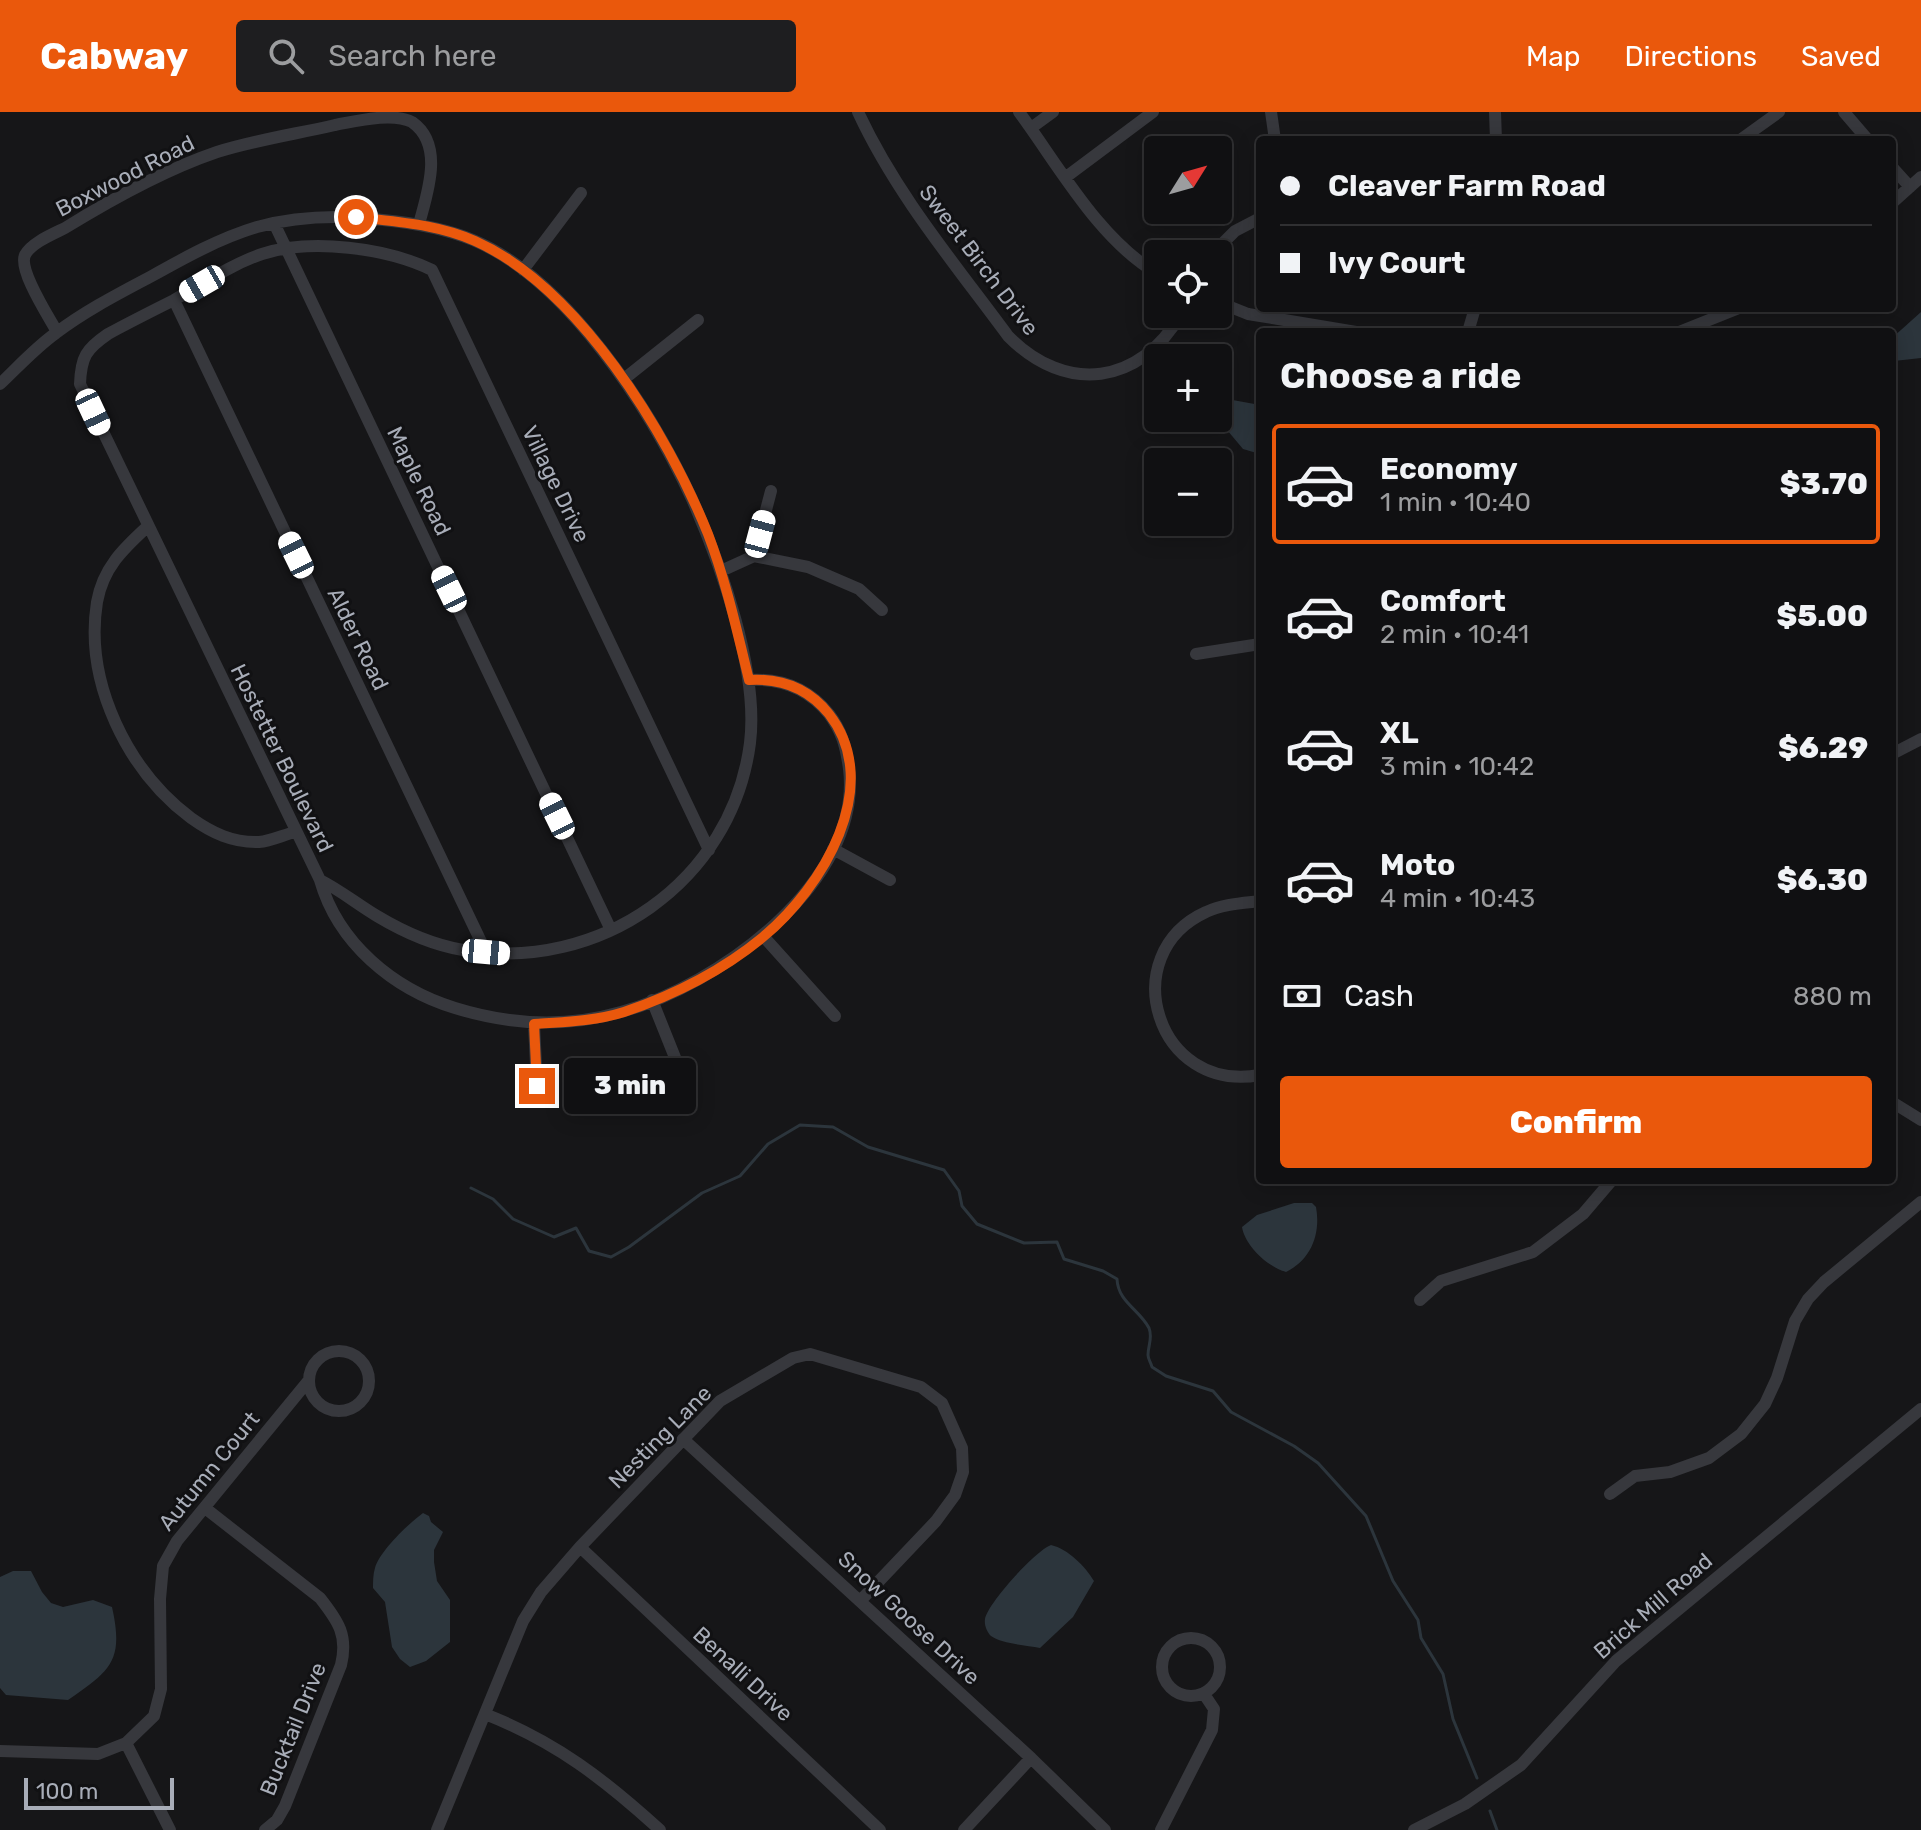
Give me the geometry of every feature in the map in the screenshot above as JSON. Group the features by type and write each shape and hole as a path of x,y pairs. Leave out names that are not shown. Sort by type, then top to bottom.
{"street":[{"name":"Sweet Birch Drive","path":"858,112 875,149 903,193 1008,336 1027,355 1048,366 1075,374 1103,374 1126,367 1146,356 1164,341 1172,328"},
{"path":"1019,112 1111,239 1144,266"},
{"path":"1031,128 1053,112"},
{"path":"1066,177 1153,112"},
{"path":"1271,112 1274,136"},
{"path":"1495,112 1496,136"},
{"path":"1746,136 1779,112"},
{"path":"1844,112 1865,136"},
{"name":"Boxwood Road","path":"57,332 23,267 26,254 88,214 180,167 216,153 348,123 397,116 413,122 430,153 432,174 419,224"},
{"path":"1896,171 1910,187"},
{"path":"1896,199 1921,177"},
{"path":"523,270 581,193"},
{"name":"Hostetter Boulevard","path":"0,384 57,332 186,257 274,223 318,217 356,217 419,224 473,240 523,270 593,340 624,379 677,465 721,571 749,680 750,739 743,779 732,808 709,850 664,897 646,911 585,942 520,955 462,950 418,936 377,917 342,891 320,880 80,384 81,364 91,346 174,300"},
{"path":"1226,240 1235,231 1256,220"},
{"name":"Maple Road","path":"274,223 611,930"},
{"path":"174,300 229,268 286,249"},
{"name":"Village Drive","path":"286,249 373,250 406,258 432,270 709,850"},
{"name":"Alder Road","path":"174,300 486,952"},
{"path":"1232,307 1257,316 1331,328"},
{"path":"1693,328 1730,312"},
{"path":"624,379 698,320"},
{"path":"754,556 771,491"},
{"path":"147,527 116,556 97,601 98,658 102,683 120,732 150,779 172,804 219,836 261,842 295,832"},
{"path":"721,571 754,556 828,574 859,589 882,610"},
{"path":"1196,654 1256,645"},
{"path":"320,880 326,901 338,922 370,960 390,977 445,1005 475,1014 534,1024 602,1016 623,1012 710,974 763,936 789,912 819,873 845,820 851,786 841,729 823,706 806,692 785,682 749,680"},
{"path":"1896,752 1921,739"},
{"path":"833,849 890,880"},
{"path":"1256,902 1207,911 1186,923 1170,941 1162,959 1155,994 1163,1027 1180,1054 1200,1066 1223,1074 1256,1076"},
{"path":"763,936 835,1016"},
{"path":"652,1000 676,1060"},
{"path":"534,1024 537,1086"},
{"path":"1896,1104 1921,1120"},
{"path":"1420,1300 1441,1281 1533,1252 1583,1214 1609,1184"},
{"path":"1610,1494 1635,1476 1670,1472 1709,1458 1741,1434 1765,1404 1777,1378 1795,1321 1808,1299 1824,1282 1921,1202"},
{"name":"Autumn Court","path":"0,1751 98,1754 126,1743 154,1716 161,1689 160,1599 163,1566 177,1541 309,1380 316,1361 338,1351 354,1354 367,1368 370,1380 368,1392 359,1404 343,1412 327,1410 318,1404 310,1390 309,1380"},
{"name":"Nesting Lane","path":"437,1830 523,1621 541,1592 720,1401 793,1358 810,1354 921,1387 942,1403 962,1448 963,1472 955,1495 936,1521 861,1600"},
{"name":"Brick Mill Road","path":"1414,1830 1465,1804 1521,1765 1616,1661 1921,1409"},
{"name":"Snow Goose Drive","path":"683,1439 861,1600 1105,1830"},
{"name":"Bucktail Drive","path":"205,1508 320,1598 333,1614 346,1647 285,1806 277,1820 265,1830"},
{"name":"Benalli Drive","path":"580,1547 880,1830"},
{"path":"1182,1639 1202,1639 1213,1647 1219,1658 1218,1678 1204,1694 1182,1695 1175,1692 1164,1678 1162,1661 1166,1652 1182,1639"},
{"path":"1161,1830 1212,1730 1214,1709 1204,1694"},
{"path":"485,1714 517,1726 566,1754 614,1787 660,1830"},
{"path":"126,1743 170,1830"},
{"path":"964,1830 1031,1758"}],"shaded area":[{"path":"1921,312 1921,358 1896,361 1896,334"},
{"path":"1232,400 1256,404 1256,453 1243,449 1229,432 1232,432"},
{"path":"1294,1203 1312,1203 1316,1207 1317,1227 1308,1253 1286,1272 1258,1255 1242,1227 1257,1215"},
{"path":"423,1513 443,1532 434,1550 434,1562 437,1581 450,1600 450,1642 426,1661 410,1667 392,1647 385,1602 373,1588 373,1578 378,1561 388,1546"},
{"path":"1051,1545 1076,1559 1094,1581 1073,1617 1040,1648 1008,1643 991,1636 985,1624 988,1611 1024,1567"},
{"path":"13,1571 31,1571 51,1603 63,1607 93,1600 112,1607 116,1640 111,1662 95,1680 68,1700 6,1695 0,1688 0,1577"}],"waterway":[{"path":"471,1188 493,1199 513,1219 554,1237 576,1228 589,1251 611,1257 702,1193 740,1176 768,1144 800,1125 833,1127 868,1147 944,1170 959,1191 962,1206 977,1224 1024,1243 1057,1242 1064,1259 1103,1271 1117,1279 1121,1294 1149,1328 1148,1355 1152,1367 1166,1376 1213,1391 1231,1412 1294,1446 1318,1463 1366,1516 1393,1581 1418,1620 1421,1638 1443,1674 1453,1719 1477,1778"},
{"path":"1490,1811 1497,1830"}],"route":[{"path":"356,217 419,224 473,240 523,270 593,340 624,379 677,465 721,571 749,680 785,682 806,692 823,706 841,729 847,754 851,786 845,820 819,873 789,912 739,955 679,990 623,1012 534,1024 537,1086"}]}
